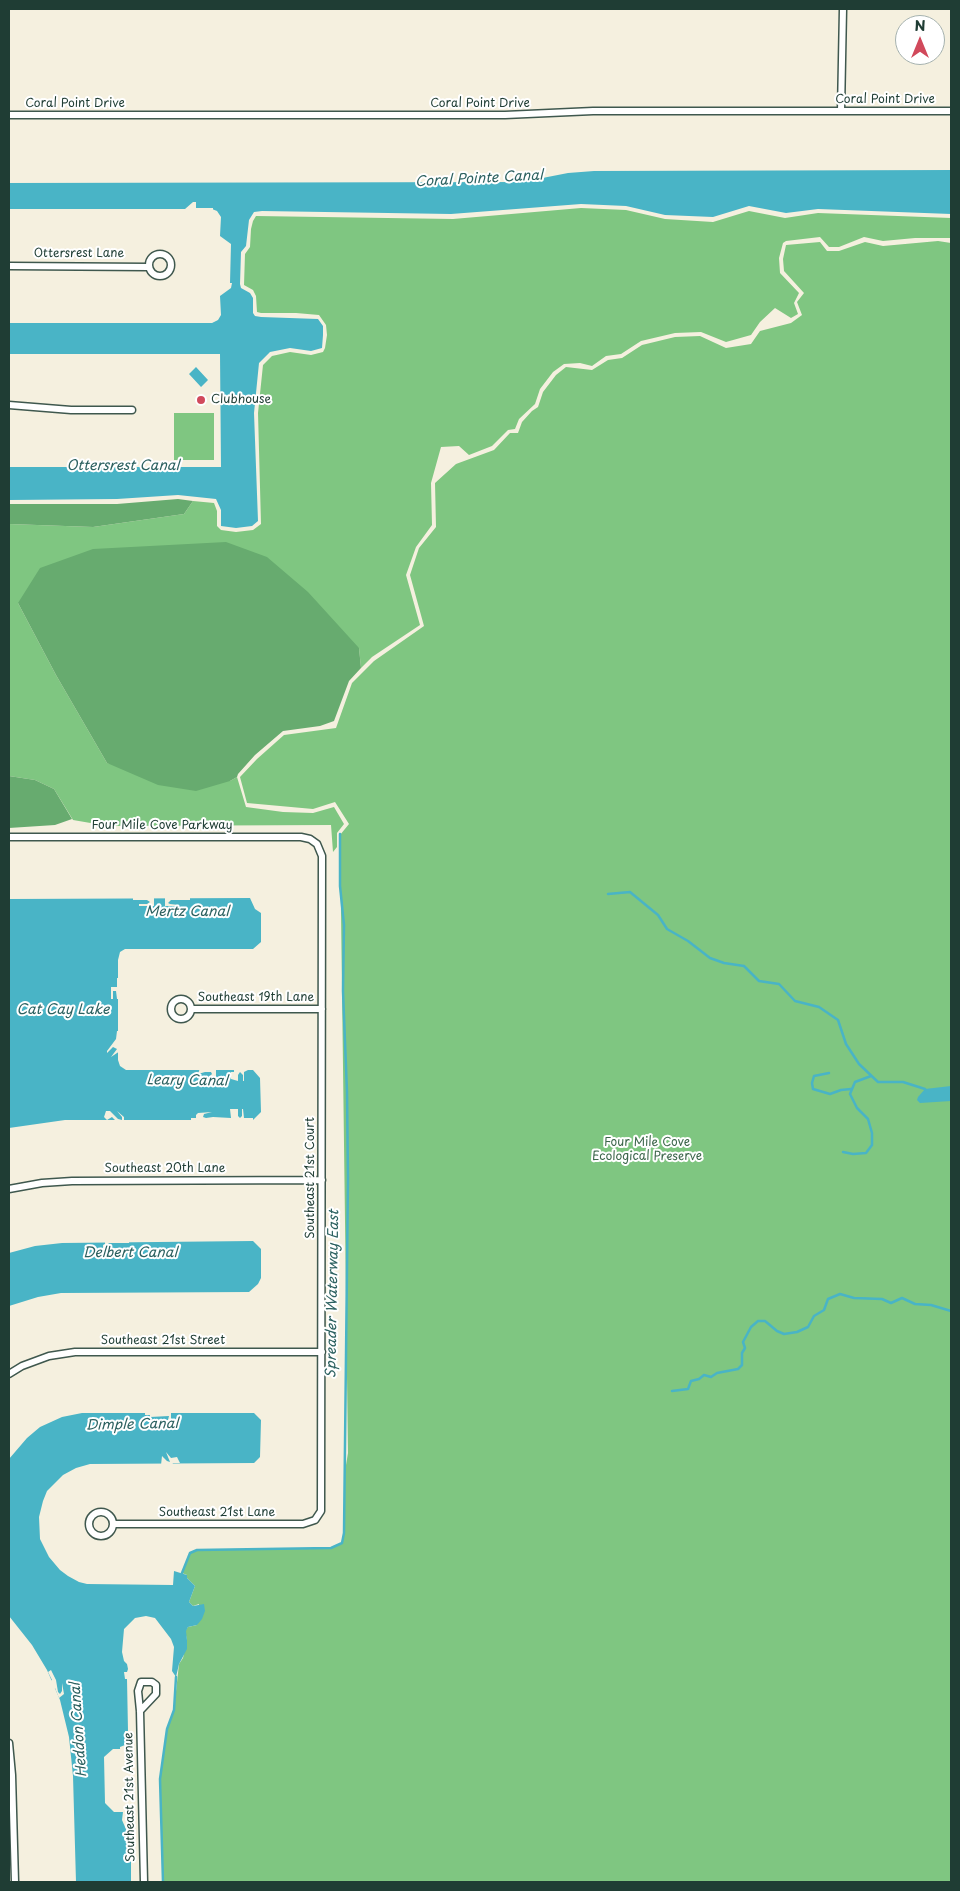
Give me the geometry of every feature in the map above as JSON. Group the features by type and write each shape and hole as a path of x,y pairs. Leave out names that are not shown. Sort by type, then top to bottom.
{"street":[{"path":"841,111 843,9"},
{"name":"Coral Point Drive","path":"9,116 505,115 593,111 951,111"},
{"name":"Ottersrest Lane","path":"9,266 149,267"},
{"path":"9,405 71,410 132,410"},
{"name":"Four Mile Cove Parkway","path":"9,838 300,838 314,841"},
{"name":"Southeast 21st Court","path":"314,841 319,847 322,856 322,1498 319,1516"},
{"name":"Southeast 19th Lane","path":"191,1009 322,1009"},
{"name":"Southeast 20th Lane","path":"9,1189 64,1181 322,1180"},
{"name":"Southeast 21st Street","path":"9,1374 40,1359 69,1353 322,1352"},
{"name":"Southeast 21st Lane","path":"114,1524 302,1524 315,1520 319,1516"},
{"name":"Southeast 21st Avenue","path":"140,1711 156,1694 156,1685 152,1682 141,1682 138,1686 144,1882"},
{"path":"9,1743 12,1776 15,1882"}],"green space":[{"path":"581,208 626,210 665,219 713,222 749,211 785,218 818,213 951,218 951,238 915,238 883,241 864,237 839,247 829,247 820,237 786,241 783,243 779,258 780,273 799,293 794,303 798,314 791,318 775,308 760,322 751,335 726,342 701,332 675,333 641,341 621,354 606,356 592,366 580,363 564,364 553,372 540,389 535,404 519,419 515,429 508,430 492,446 469,455 459,446 441,447 431,483 432,525 416,547 406,575 420,625 372,657 361,668 359,648 18,603 56,675 107,763 230,781 237,777 246,807 283,812 313,813 334,807 344,824 337,833 337,847 333,852 331,825 108,826 73,820 54,789 35,780 9,776 9,524 93,527 184,514 193,501 214,503 217,511 217,526 221,530 236,532 253,530 261,524 258,413 263,365 272,356 290,352 311,355 323,352 327,335 326,325 319,315 257,312 256,296 253,290 244,285 245,254 250,247 251,229 256,216 453,219"},
{"name":"Four Mile Cove Ecological Preserve","path":"938,241 951,243 951,1882 163,1882 160,1779 163,1755 167,1729 174,1710 179,1664 183,1658 187,1640 185,1631 188,1627 197,1625 199,1604 193,1606 189,1602 195,1586 187,1578 187,1575 182,1573 190,1553 197,1550 331,1548 342,1543 344,1533 344,1477 348,1453 340,835 349,824 335,802 313,809 247,803 240,777 284,735 336,728 352,683 374,661 424,626 410,575 419,548 436,527 435,483 456,464 494,450 510,433 518,433 522,422 538,407 543,392 556,375 566,367 592,370 608,360 622,358 642,345 675,337 700,336 726,348 751,344 760,331 791,323 802,315 797,302 804,293 784,271 783,259 786,245 820,242 827,251 839,251 865,242 883,246"},
{"path":"174,413 214,413 214,460 174,460"},
{"path":"178,499 193,501 184,514 93,527 9,524 9,504 117,504"},
{"path":"226,542 267,557 308,592 359,648 361,668 349,681 334,721 320,726 283,731 255,755 237,777 230,781 196,791 158,785 107,763 56,675 18,603 40,568 93,549"},
{"path":"9,776 35,780 54,789 72,819 55,825 9,828"}],"water":[{"path":"951,170 951,214 818,209 786,213 749,206 713,217 665,215 626,206 581,204 451,214 254,212 249,220 246,246 241,252 240,284 241,288 250,293 253,298 253,313 255,316 261,317 318,319 323,326 322,348 311,351 290,348 270,352 259,363 254,413 258,521 252,526 236,528 221,526 221,510 216,499 178,495 117,499 9,500 9,467 221,467 220,354 9,354 9,323 212,323 218,320 221,315 220,296 231,288 232,283 230,283 231,244 220,236 221,217 217,211 212,209 9,209 9,183 522,182 568,173 594,171"},
{"path":"196,367 208,380 201,387 189,374"},
{"name":"Cat Cay Lake","path":"250,898 255,909 261,913 261,942 253,949 125,949 120,952 118,960 118,1060 120,1066 126,1070 253,1070 260,1078 261,1112 253,1120 65,1120 9,1128 9,899"},
{"path":"951,1086 951,1101 920,1103 917,1100 925,1089"},
{"name":"Delbert Canal","path":"253,1241 261,1249 261,1278 258,1284 249,1292 61,1293 38,1297 9,1306 9,1253 35,1246 62,1243"},
{"path":"82,1413 254,1413 261,1420 260,1457 254,1463 90,1464 76,1468 63,1475 47,1491 43,1501 39,1517 40,1539 49,1557 68,1576 87,1584 173,1585 174,1571 187,1575 187,1578 195,1586 189,1602 193,1606 204,1604 205,1611 202,1619 197,1625 188,1627 186,1631 187,1649 179,1664 176,1677 172,1671 174,1647 171,1639 155,1618 146,1616 135,1618 124,1629 122,1652 128,1669 127,1672 124,1672 125,1679 127,1679 128,1731 125,1731 125,1745 120,1747 120,1749 113,1749 104,1757 105,1803 114,1812 123,1812 122,1820 132,1847 131,1882 76,1882 73,1776 69,1737 60,1700 47,1670 32,1645 9,1616 9,1459 27,1438 40,1427 62,1417"}],"pier":[{"path":"193,202 196,202 196,208 213,208 213,211 185,209"},
{"path":"133,896 154,898 154,906 139,906 139,904 150,902 147,900 133,900"},
{"path":"177,896 184,896 184,898 190,898 190,900 171,900 168,903 179,906 165,906 165,898 177,898"},
{"path":"117,978 121,978 121,994 118,994 117,999 116,991 113,991 113,999 111,999 111,987 117,987"},
{"path":"117,1031 121,1031 120,1051 111,1057 117,1049 113,1047 107,1053 107,1051 116,1039"},
{"path":"200,1068 216,1070 216,1081 200,1081 212,1074 211,1072 205,1072 198,1074"},
{"path":"234,1068 248,1070 244,1072 244,1081 243,1075 240,1072 238,1081 231,1079 231,1072 234,1072"},
{"path":"230,1109 238,1109 238,1116 240,1118 243,1109 244,1118 253,1118 253,1120 238,1120 237,1123 230,1123 229,1120 203,1120 203,1123 195,1123 194,1120 191,1120 191,1118 196,1118 198,1113 212,1112 204,1114 203,1117 231,1118"},
{"path":"106,1111 110,1111 118,1119 122,1120 115,1120 112,1117 107,1120 104,1117"},
{"path":"105,1239 129,1241 129,1243 109,1243 107,1246 109,1248 119,1249 109,1249 109,1253 105,1253 103,1245 105,1244"},
{"path":"145,1413 171,1413 171,1421 158,1423 168,1420 169,1416 150,1417 150,1415 145,1415"},
{"path":"166,1452 171,1458 177,1457 180,1463 161,1465 162,1456 170,1462"},
{"path":"51,1670 60,1694 62,1683 64,1694 59,1698 55,1688 52,1689 49,1682 52,1680 48,1672"}],"waterway":[{"name":"Spreader Waterway East","path":"182,1573 190,1553 197,1550 331,1548 342,1543 344,1533 348,1178 343,991 344,925 340,886 340,834"},
{"path":"608,894 630,892 658,915 667,929 688,941 710,958 724,963 744,966 759,981 779,984 795,1001 819,1007 838,1020 846,1044 859,1064 878,1082 903,1082 925,1089"},
{"path":"829,1073 814,1076 813,1089 830,1094 851,1089"},
{"path":"843,1152 853,1154 866,1153 872,1145 872,1133 868,1119 857,1108 850,1094 855,1082 871,1076"},
{"path":"672,1391 688,1389 691,1381 699,1379 704,1375 711,1377 717,1373 738,1369 742,1365 742,1353 745,1348 743,1342 751,1327 758,1321 765,1321 784,1334 797,1332 808,1327 814,1316 824,1310 828,1299 840,1294 854,1298 882,1299 891,1303 902,1298 915,1304 931,1305 951,1311"},
{"name":"Spreader Waterway East","path":"163,1882 160,1779 167,1729 174,1710 176,1677"}],"place":[{"name":"Clubhouse","path":"201,400"}],"water label":[{"name":"Coral Pointe Canal","path":"479,179"},
{"name":"Ottersrest Canal","path":"123,466"},
{"name":"Mertz Canal","path":"187,912"},
{"name":"Leary Canal","path":"187,1081"},
{"name":"Dimple Canal","path":"132,1425"},
{"name":"Heddon Canal","path":"79,1730"}]}
